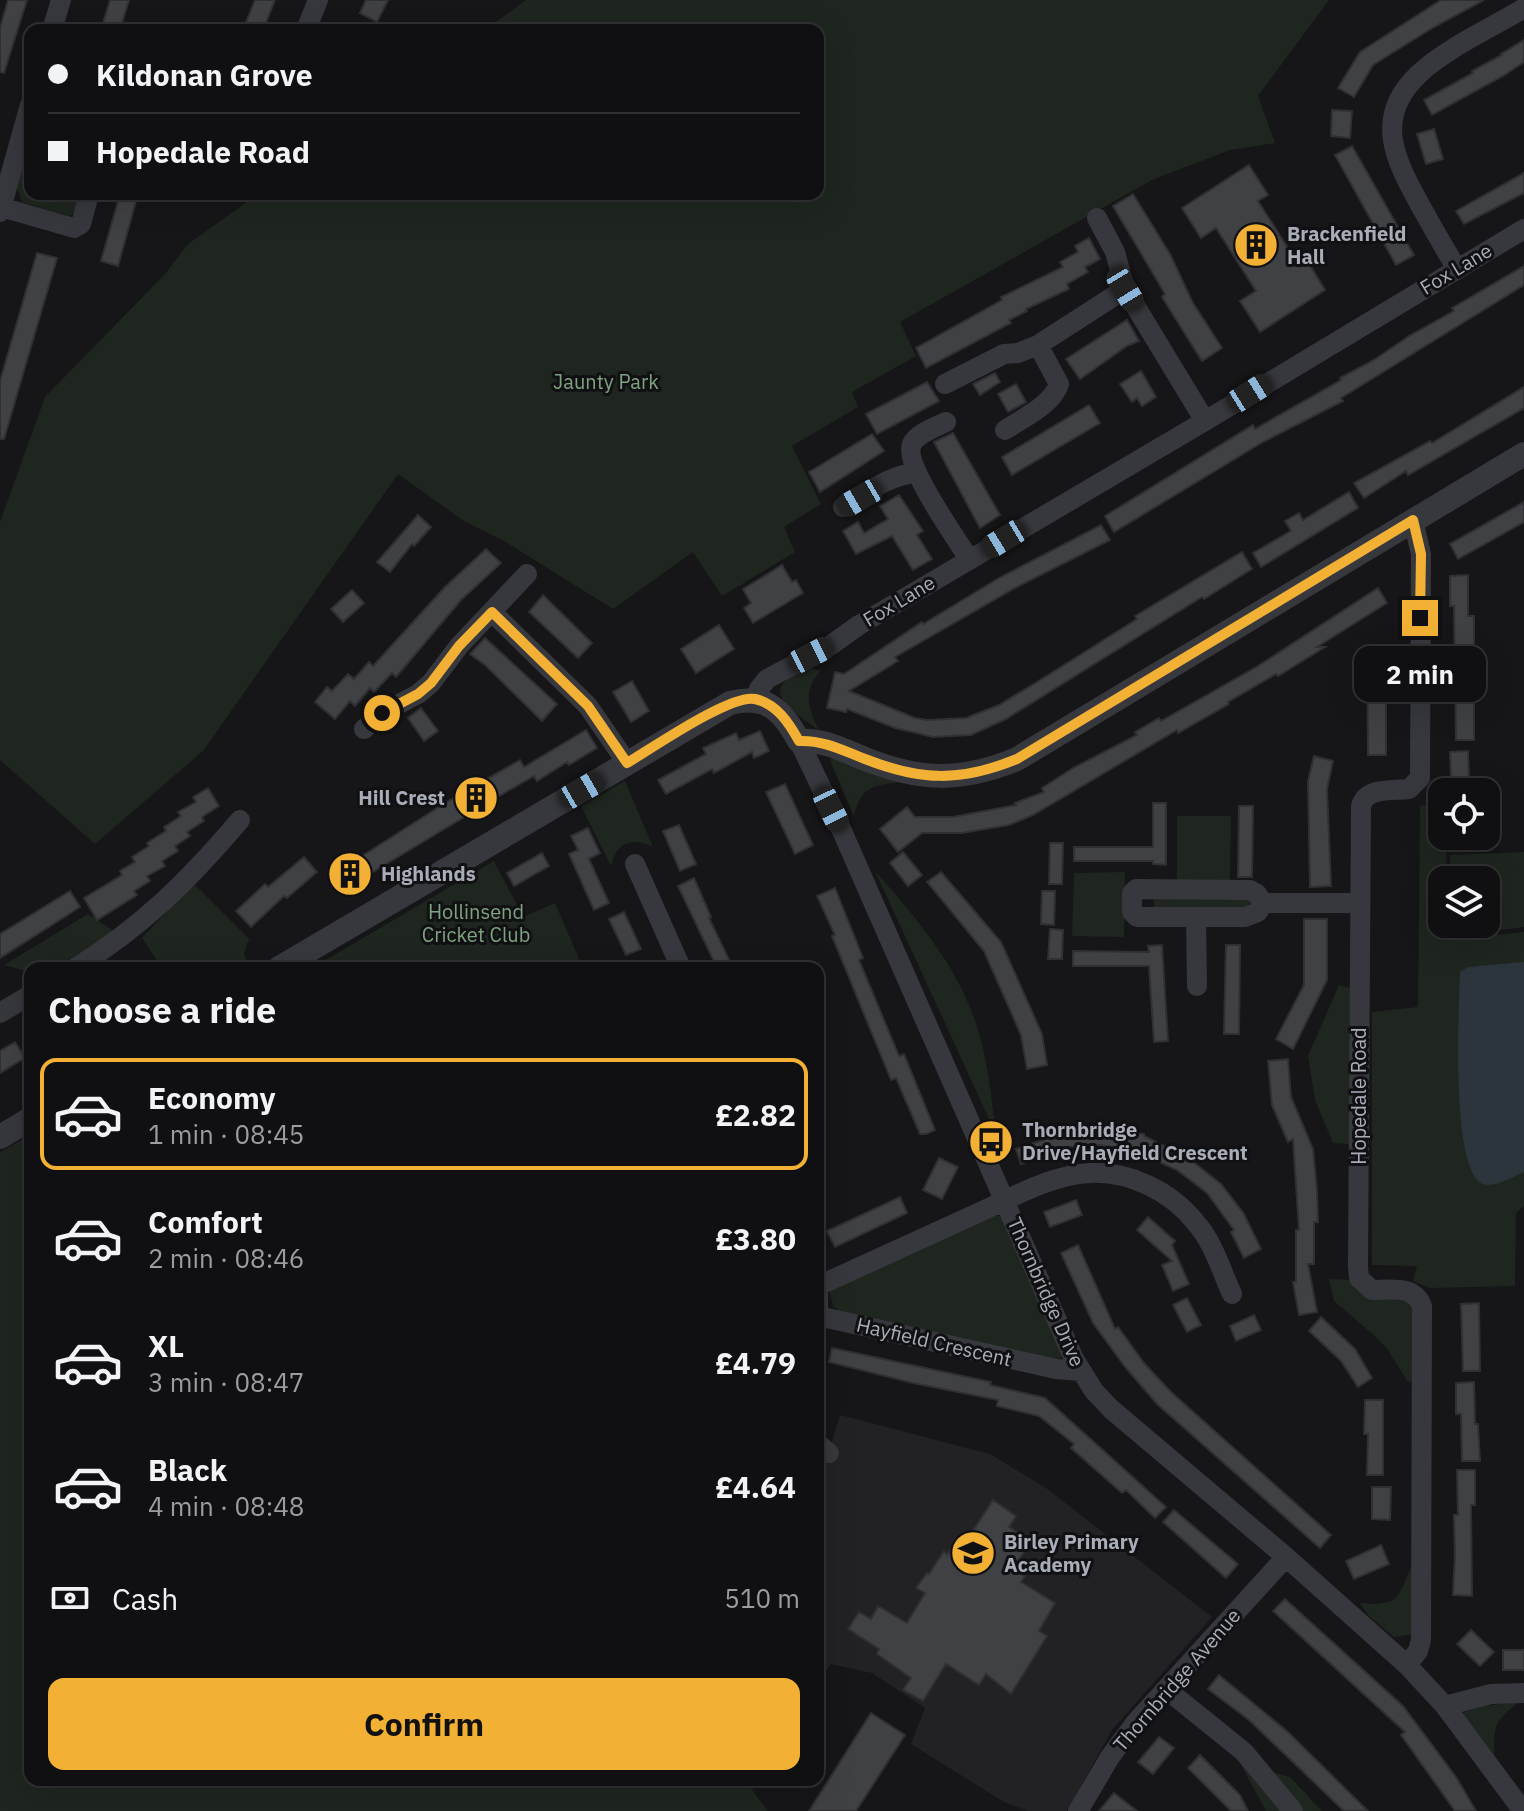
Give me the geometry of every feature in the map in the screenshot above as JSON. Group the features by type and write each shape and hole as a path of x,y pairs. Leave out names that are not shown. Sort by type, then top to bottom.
{"street":[{"path":"54,24 61,0"},
{"path":"308,24 318,0"},
{"path":"1457,269 1401,170 1393,149 1391,127 1395,106 1406,87 1421,71 1524,8"},
{"path":"24,127 1,210 74,228 81,224 87,200"},
{"path":"1097,218 1115,252 1125,289 1205,421"},
{"name":"Fox Lane","path":"756,699 767,679 831,645 859,625 1524,229"},
{"path":"945,384 1004,354 1018,353 1038,345 1125,289"},
{"path":"1005,430 1041,406 1058,389 1059,384 1038,345"},
{"path":"946,422 912,443 910,452 917,473 969,559"},
{"path":"799,741 822,742 889,768 927,776 951,777 1017,759 1524,454"},
{"path":"843,507 888,481 917,473"},
{"name":"Hopedale Road","path":"1407,1665 1418,1651 1421,1640 1422,1306 1420,1299 1407,1290 1372,1290 1359,1278 1360,903 1363,797 1370,792 1409,789 1420,778 1421,554 1413,520"},
{"path":"364,729 382,713 418,694 431,683 459,646 527,574"},
{"path":"492,612 588,706 627,763"},
{"path":"289,962 730,703 756,699"},
{"name":"Thornbridge Drive","path":"756,699 777,711 799,741 849,845 1081,1371 1111,1409 1286,1557 1407,1665 1445,1706 1523,1811"},
{"path":"85,962 161,907 240,820"},
{"path":"635,864 678,962"},
{"path":"1136,889 1250,890 1263,903 1258,912 1245,917 1137,917 1132,912 1132,893 1136,889"},
{"path":"1263,903 1360,903"},
{"path":"1196,917 1197,986"},
{"path":"0,1013 24,999"},
{"path":"0,1137 24,1123"},
{"name":"Hayfield Crescent","path":"824,1283 1063,1178 1086,1173 1110,1173 1137,1180 1178,1205 1208,1241 1232,1294"},
{"name":"Hayfield Crescent","path":"824,1318 1056,1369 1081,1371"},
{"name":"Thornbridge Avenue","path":"1078,1811 1110,1757 1166,1689 1286,1557"},
{"path":"1166,1689 1244,1752 1293,1811"},
{"path":"1445,1706 1491,1694 1524,1693"}],"shaded area":[{"path":"1524,962 1524,1172 1488,1185 1472,1173 1461,1120 1458,1051 1460,972 1468,967"},
{"name":"Birley Primary Academy","path":"840,1415 990,1454 1046,1488 1212,1617 1112,1730 1067,1811 1028,1811 1004,1802 911,1744 925,1708 872,1673 831,1664 824,1674 825,1465"}],"green space":[{"name":"Jaunty Park","path":"526,0 1329,0 1258,96 1275,143 1230,150 1152,180 900,322 916,356 852,392 858,407 792,446 821,504 784,527 795,552 722,596 693,552 613,609 504,541 464,521 398,474 203,751 95,844 0,760 0,522 45,397 165,274 188,244 250,200 824,200 824,24 493,24"},
{"path":"24,157 24,200 81,200 79,208 70,216 22,202 16,186"},
{"path":"808,666 820,671 809,693 812,714 819,730 797,715 780,694 786,680"},
{"path":"833,757 901,782 869,789 860,799 854,817 830,760"},
{"path":"625,781 653,847 638,842 626,844 617,852 611,866 581,806"},
{"path":"1428,805 1428,850 1446,850 1447,866 1428,866 1428,938 1500,938 1500,935 1524,932 1524,1206 1516,1213 1515,1286 1430,1288 1413,1281 1417,1266 1372,1265 1372,1012 1418,1007 1420,806"},
{"path":"1177,816 1231,816 1230,880 1177,880"},
{"path":"1524,852 1524,927 1500,930 1500,866 1450,866 1450,855"},
{"name":"Hollinsend Cricket Club","path":"494,861 523,917 555,903 580,962 322,962"},
{"path":"875,871 941,953 966,999 976,1023 985,1060 996,1134"},
{"path":"1125,872 1124,937 1072,936 1074,873"},
{"path":"193,883 249,939 244,954 247,962 158,962 142,938"},
{"path":"1154,898 1251,898 1250,908 1154,907"},
{"path":"88,914 115,932 64,962 24,962 24,970 4,965"},
{"path":"1339,985 1354,989 1352,1144 1333,1143 1315,1100 1308,1056"},
{"path":"24,1138 24,1786 751,1786 768,1811 0,1811 0,1152"},
{"path":"991,1216 1004,1220 1064,1354 1059,1359 1052,1361 841,1312 833,1306 829,1290"},
{"path":"1329,1279 1353,1280 1413,1305 1414,1382 1407,1381 1376,1337 1334,1301"},
{"path":"1412,1564 1414,1634 1394,1637 1369,1616 1360,1603 1383,1603 1396,1597"},
{"path":"1519,1702 1498,1724 1494,1755 1462,1713 1484,1706"},
{"path":"1240,1763 1290,1777 1322,1811 1266,1811"}],"building":[{"path":"8,0 27,0 4,73 0,72 0,28"},
{"path":"110,0 129,0 122,24 103,24"},
{"path":"255,0 275,0 265,24 245,24"},
{"path":"366,0 388,0 377,22 360,13"},
{"path":"1441,0 1484,0 1373,65 1354,97 1338,88 1360,52"},
{"path":"1524,40 1524,62 1432,115 1424,100"},
{"path":"1332,110 1352,111 1350,138 1331,136"},
{"path":"1434,129 1443,159 1426,164 1417,134"},
{"path":"1352,146 1414,255 1396,265 1335,155"},
{"name":"Brackenfield Hall","path":"1249,165 1268,195 1258,201 1300,267 1308,262 1325,290 1260,332 1240,301 1256,291 1216,228 1201,238 1182,208"},
{"path":"1524,173 1524,193 1464,224 1456,211"},
{"path":"1133,194 1170,254 1193,303 1222,348 1202,361 1162,297 1165,294 1113,206"},
{"path":"118,200 136,200 118,266 101,261"},
{"path":"1089,238 1100,259 1085,267 1088,272 1067,284 1069,289 1026,309 1009,320 1011,323 926,368 916,348 1002,300 1001,297 1063,267 1060,262 1078,252 1075,246"},
{"path":"37,253 57,258 4,439 0,439 0,381"},
{"path":"1524,266 1524,285 1341,398 1343,401 1263,442 1114,532 1105,516 1253,425 1255,429 1341,380 1454,311 1452,308"},
{"path":"1127,320 1139,341 1080,379 1066,359"},
{"path":"1141,371 1156,397 1142,406 1137,398 1132,402 1120,384"},
{"path":"995,373 1000,382 980,395 973,384"},
{"path":"927,382 939,401 877,434 866,414"},
{"path":"1016,384 1026,402 1008,412 998,394"},
{"path":"1524,387 1524,408 1408,475 1406,471 1364,498 1354,483 1430,441 1432,443"},
{"path":"1089,405 1100,423 1012,475 1002,457"},
{"path":"953,433 1000,515 980,528 934,442"},
{"path":"872,434 884,451 820,492 809,472"},
{"path":"1349,492 1358,508 1261,567 1253,553 1291,531 1285,521 1299,513 1303,520"},
{"path":"899,495 923,531 917,535 932,559 913,570 892,536 856,554 843,531 858,522 864,533 888,519 880,506"},
{"path":"1524,502 1524,522 1458,559 1450,544"},
{"path":"418,515 431,527 414,546 412,544 390,572 377,562"},
{"path":"1101,525 1110,540 1015,588 895,657 898,661 849,691 915,718 966,718 999,705 1137,619 1135,616 1242,552 1252,569 1006,719 971,735 933,737 895,728 847,709 846,712 827,708 835,672 844,674 922,622"},
{"path":"486,549 501,563 461,600 396,677 392,673 374,692 370,688 355,706 350,701 335,719 315,702 327,687 332,691 348,674 354,679 369,662 373,666 445,587"},
{"path":"782,565 803,593 753,623 744,608 751,603 743,589"},
{"path":"1468,575 1468,616 1474,616 1474,740 1456,740 1454,606 1450,606 1450,576"},
{"path":"1378,588 1387,603 1317,647 1325,647 1033,815 1009,825 962,833 922,833 898,852 880,829 907,807 915,817 953,817 1016,805 1044,792 1042,788 1073,768 1258,666"},
{"path":"352,590 364,603 343,622 331,609"},
{"path":"543,595 592,643 578,658 529,612"},
{"path":"719,625 734,649 696,673 681,649"},
{"path":"485,638 557,704 542,721 470,654"},
{"path":"1367,646 1386,646 1386,755 1368,755"},
{"path":"632,681 649,711 631,722 613,692"},
{"path":"421,708 438,731 424,741 408,718"},
{"path":"586,730 597,748 569,765 567,762 537,781 534,776 348,887 337,872 445,803 520,760 524,767"},
{"path":"760,731 769,751 754,758 752,752 666,794 658,780 706,754 703,748 736,733 739,740"},
{"path":"1468,751 1469,778 1451,778 1450,752"},
{"path":"1314,756 1333,761 1327,789 1331,886 1310,887 1308,781"},
{"path":"785,784 813,845 795,854 766,792"},
{"path":"208,788 219,806 187,832 190,836 175,846 178,851 162,861 165,866 147,876 150,881 134,891 137,895 97,920 84,898 122,875 120,871 135,862 132,857 166,831 164,827 181,816 178,812 196,802 193,797"},
{"path":"1153,803 1166,803 1166,865 1153,864 1153,861 1074,861 1074,847 1153,847"},
{"path":"1239,806 1253,806 1252,877 1238,877"},
{"path":"679,825 696,864 680,871 663,831"},
{"path":"588,828 600,853 589,859 609,903 594,910 569,854 578,850 571,836"},
{"path":"1050,843 1063,843 1062,884 1049,884"},
{"path":"903,852 922,875 908,886 890,863"},
{"path":"542,853 549,866 514,886 507,873"},
{"path":"304,857 317,872 287,898 284,896 251,927 236,911 265,884 268,887"},
{"path":"941,872 1001,942 1042,1034 1047,1065 1027,1069 1021,1035 984,951 927,882"},
{"path":"694,878 730,962 714,962 678,886"},
{"path":"835,888 863,958 859,960 899,1056 904,1054 935,1130 926,1134 920,1134 896,1078 891,1080 817,896"},
{"path":"70,891 80,907 0,958 0,934"},
{"path":"1042,891 1055,891 1054,925 1041,924"},
{"path":"624,912 641,949 626,955 609,919"},
{"path":"1304,919 1327,919 1327,980 1293,1049 1276,1039 1304,985"},
{"path":"1050,929 1063,930 1062,959 1048,959"},
{"path":"1162,945 1168,1041 1154,1042 1149,966 1073,966 1073,951 1149,952 1148,946"},
{"path":"1226,945 1240,945 1239,1034 1224,1034"},
{"path":"15,1042 24,1059 0,1073 0,1051"},
{"path":"1288,1059 1291,1097 1313,1149 1317,1191 1314,1264 1308,1264 1317,1312 1299,1315 1293,1282 1296,1282 1296,1230 1299,1230 1293,1139 1288,1142 1272,1105 1268,1061"},
{"path":"1096,1127 1144,1134 1187,1157 1221,1184 1244,1214 1261,1249 1244,1258 1231,1232 1234,1230 1207,1193 1177,1170 1135,1151 1099,1145 1052,1148 1054,1153 1021,1164 1016,1149 1064,1133 1063,1129"},
{"path":"939,1158 958,1167 942,1199 923,1190"},
{"path":"900,1197 907,1213 835,1247 827,1231"},
{"path":"1076,1200 1082,1215 1050,1227 1044,1212"},
{"path":"1148,1217 1175,1241 1172,1245 1189,1284 1173,1291 1162,1265 1172,1261 1137,1230"},
{"path":"1078,1245 1115,1329 1118,1327 1144,1363 1171,1392 1331,1535 1320,1548 1157,1404 1125,1367 1093,1323 1061,1253"},
{"path":"1187,1298 1201,1325 1187,1332 1173,1305"},
{"path":"1479,1303 1480,1371 1463,1371 1461,1304"},
{"path":"1254,1315 1261,1330 1236,1341 1230,1326"},
{"path":"1321,1317 1355,1349 1372,1378 1358,1387 1341,1361 1309,1331"},
{"path":"832,1348 991,1382 990,1385 1045,1398 1166,1507 1155,1518 1126,1490 1122,1493 1071,1448 1074,1444 1039,1416 997,1406 998,1400 829,1362"},
{"path":"1474,1382 1480,1461 1462,1461 1461,1414 1456,1414 1456,1383"},
{"path":"1365,1400 1383,1400 1383,1475 1367,1475"},
{"path":"1457,1470 1475,1470 1475,1505 1471,1505 1472,1596 1453,1595 1454,1515 1458,1515"},
{"path":"1372,1487 1391,1487 1390,1520 1372,1519"},
{"path":"993,1500 1016,1516 1009,1527 1031,1541 1016,1564 1020,1567 1016,1572 1025,1576 1021,1582 1055,1603 1039,1631 1047,1636 1011,1694 986,1674 979,1685 946,1664 923,1701 903,1690 911,1678 877,1654 879,1649 848,1629 859,1612 871,1619 878,1606 907,1623 925,1593 916,1588 944,1551 947,1555 952,1547 959,1552"},
{"path":"1174,1510 1238,1564 1226,1578 1163,1522"},
{"path":"1381,1545 1389,1564 1354,1579 1346,1561"},
{"path":"1285,1599 1403,1706 1456,1777 1476,1811 1455,1811 1401,1735 1405,1732 1273,1611"},
{"path":"1471,1630 1494,1652 1480,1666 1457,1644"},
{"path":"1503,1650 1524,1650 1524,1670 1503,1670"},
{"path":"1219,1675 1288,1732 1368,1811 1344,1811 1249,1720 1208,1689"},
{"path":"871,1713 905,1735 856,1811 809,1811"},
{"path":"1159,1737 1174,1748 1153,1774 1138,1762"},
{"path":"1200,1755 1240,1795 1248,1811 1231,1811 1188,1768"},
{"path":"1114,1793 1137,1811 1099,1811"}],"place":[{"name":"Brackenfield Hall","path":"1256,245"},
{"name":"Hill Crest","path":"476,798"},
{"name":"Highlands","path":"350,874"},
{"name":"Thornbridge Drive/Hayfield Crescent","path":"991,1142"},
{"name":"Birley Primary Academy","path":"973,1553"}],"route":[{"path":"382,713 418,694 431,683 459,646 492,612 588,706 627,763 730,703 756,699 770,705 785,718 799,741 822,742 905,772 951,777 975,774 1017,759 1413,520 1421,554 1420,618"}]}
